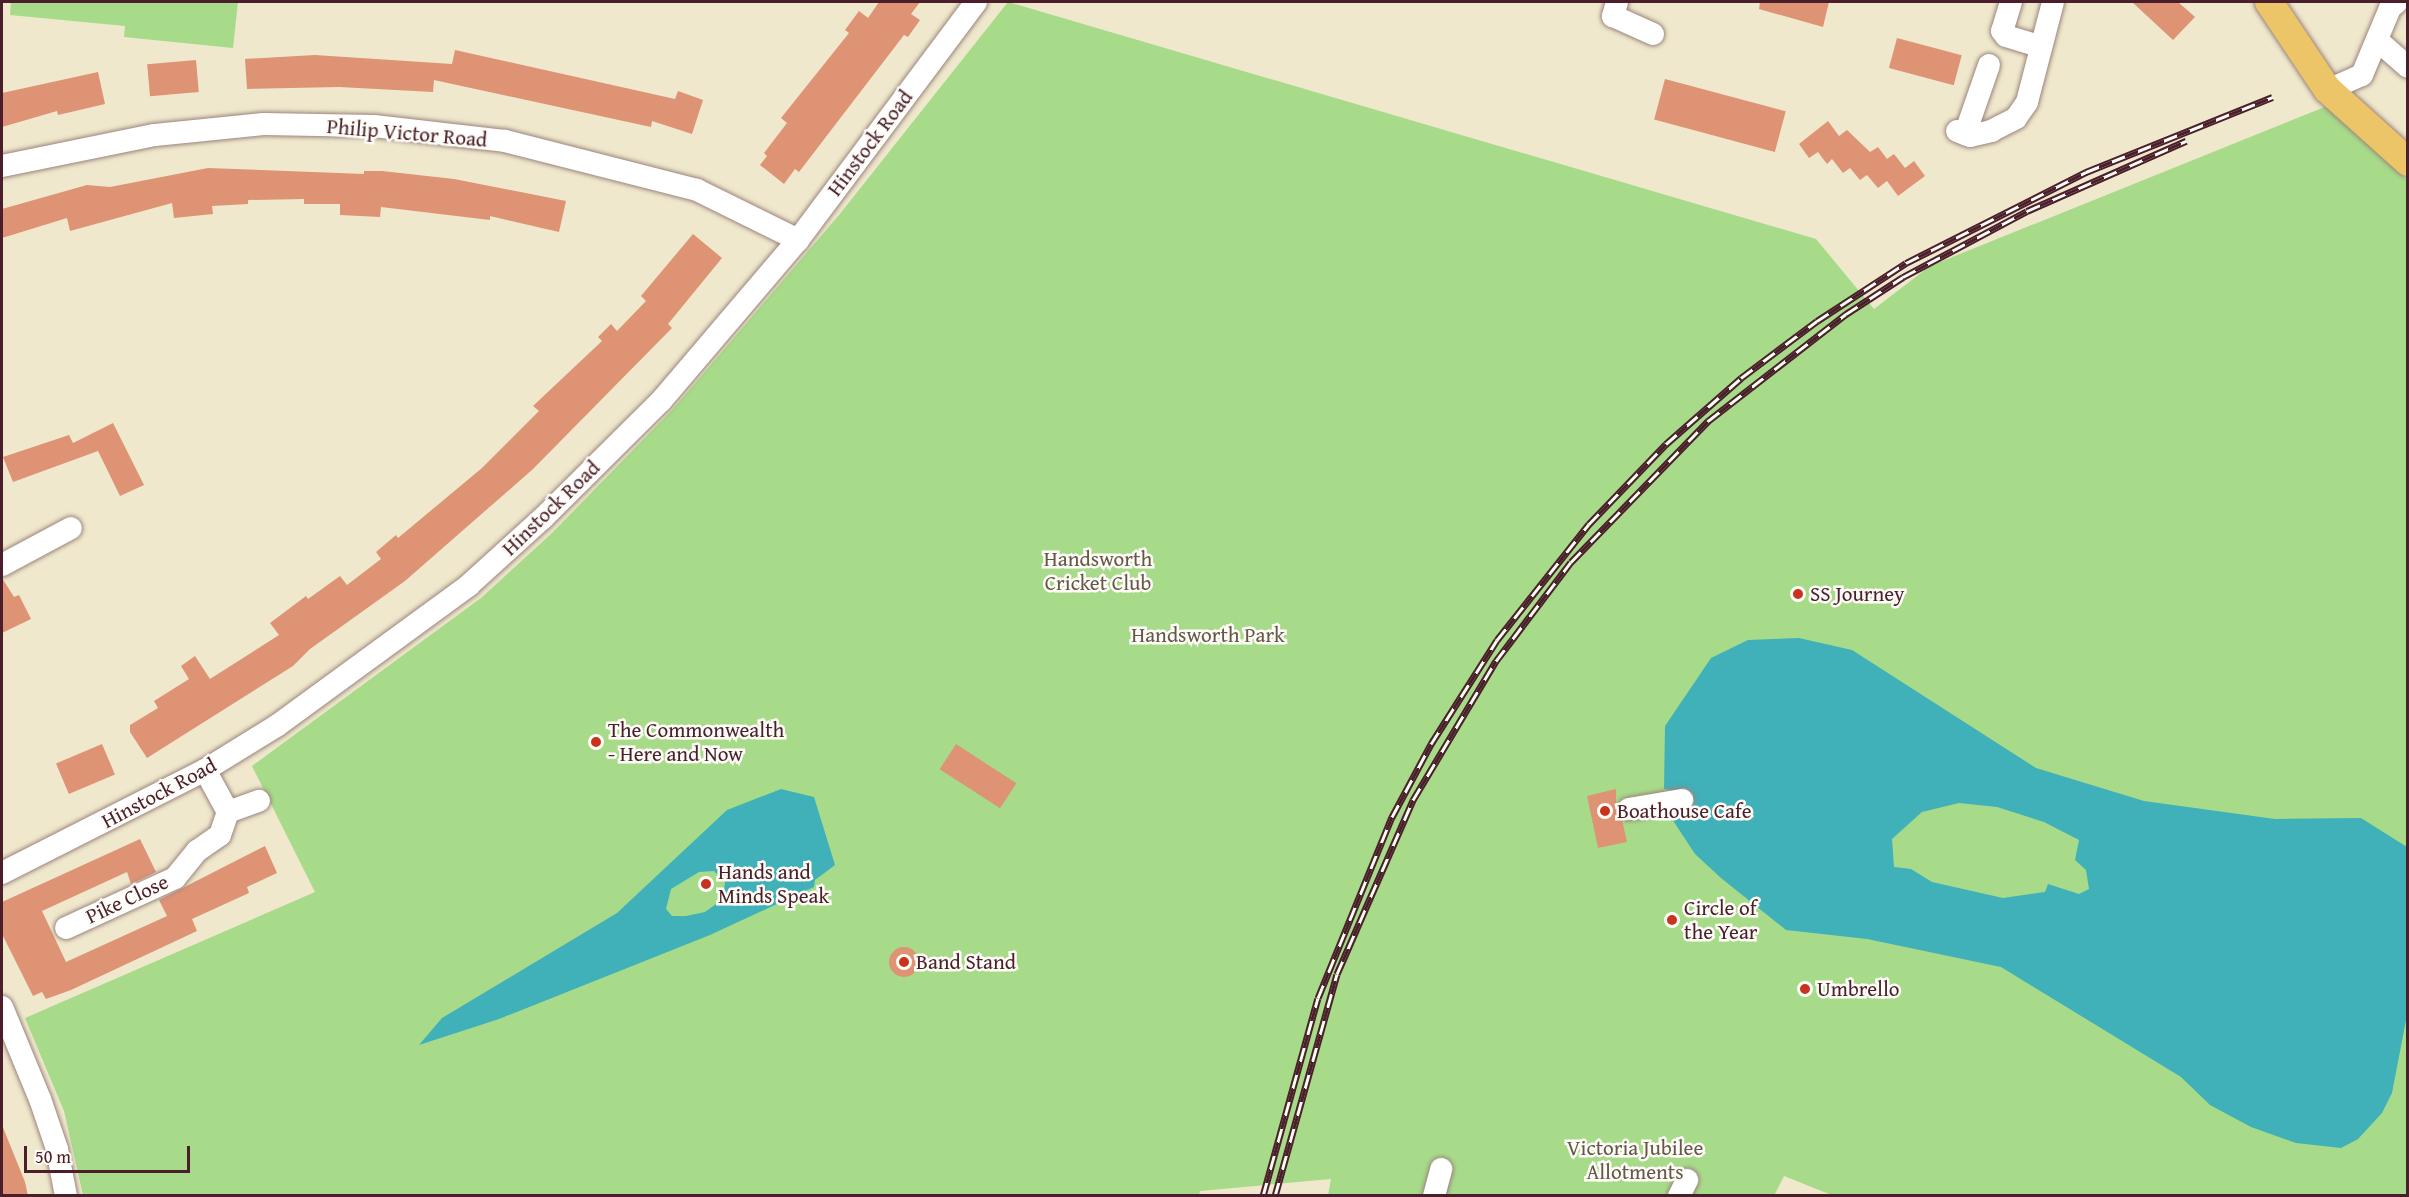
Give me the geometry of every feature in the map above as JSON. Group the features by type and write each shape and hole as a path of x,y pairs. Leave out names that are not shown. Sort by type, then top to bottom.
{"main road":[{"path":"2269,2 2328,90 2408,162"}],"street":[{"name":"Hinstock Road","path":"2,873 205,770 350,674 477,578 661,400 798,240 976,2"},
{"path":"1617,2 1613,16 1653,34"},
{"path":"2011,2 2002,31 2006,36 2041,47"},
{"path":"1989,65 1961,133 1991,132 2016,118 2027,102 2053,2"},
{"path":"2328,90 2362,75 2390,8 2397,2"},
{"path":"2377,40 2408,67"},
{"name":"Philip Victor Road","path":"2,166 155,135 263,124 374,126 505,141 697,190 798,240"},
{"path":"2,565 71,528"},
{"path":"205,770 228,812 259,801"},
{"path":"1629,809 1683,800"},
{"name":"Pike Close","path":"66,928 175,878 197,851 220,835 228,812"},
{"path":"2,1007 40,1099 57,1149 66,1196"},
{"path":"1434,1196 1441,1169"}],"green space":[{"path":"11,2 238,2 233,48 124,37 125,26 10,15"},
{"name":"Handsworth Park","path":"1008,2 1816,239 1874,309 1930,266 2332,104 2407,180 2407,1195 1834,1196 1784,1176 1774,1196 1328,1195 1331,1179 1200,1191 1199,1196 83,1195 64,1111 25,1018 315,892 252,766 481,598 552,533 673,409 839,215"}],"water":[{"path":"1799,638 1852,650 2036,768 2144,801 2275,819 2361,818 2407,847 2407,1015 2392,1093 2382,1113 2358,1139 2341,1148 2296,1143 2251,1127 2210,1105 2181,1077 2001,967 1867,939 1786,930 1695,854 1670,816 1680,812 1682,800 1678,791 1664,789 1665,726 1711,658 1748,640","holes":["1959,803 1997,807 2044,822 2079,840 2075,860 2086,870 2089,889 2079,894 2048,884 2045,892 2003,898 1932,882 1911,869 1894,867 1892,839 1922,812"]},
{"path":"781,789 814,797 835,865 815,880 814,887 710,935 499,1019 419,1045 442,1018 617,913 727,810","holes":["714,871 725,882 723,899 705,912 672,916 666,909 671,889 699,872"]}],"building":[{"path":"879,2 920,2 911,14 920,20 908,37 904,35 799,172 795,169 784,184 760,165 767,156 764,153 787,123 781,118 849,33 845,30 859,11 868,18"},
{"path":"1760,2 1829,2 1823,27 1759,9"},
{"path":"2132,2 2178,2 2195,17 2173,40"},
{"path":"1897,38 1962,55 1954,85 1889,68"},
{"path":"455,50 675,99 678,91 703,100 692,134 652,121 651,127 434,80 433,92 339,87 247,89 245,59 315,55 452,64"},
{"path":"196,60 199,92 150,96 147,64"},
{"path":"98,72 105,104 58,115 57,111 2,127 2,93"},
{"path":"1665,79 1786,111 1775,152 1654,120"},
{"path":"1828,121 1839,136 1847,130 1870,152 1878,147 1887,159 1894,154 1905,168 1914,161 1925,176 1898,196 1887,181 1878,188 1867,175 1860,180 1850,168 1843,173 1832,159 1827,164 1818,152 1809,158 1799,144"},
{"path":"208,168 364,174 364,171 382,171 454,179 566,201 559,232 490,216 490,220 381,207 380,217 340,215 340,204 304,204 304,199 248,200 248,204 212,206 213,214 174,218 172,203 70,231 67,218 2,238 2,209 87,185 110,187"},
{"path":"693,234 722,258 668,324 672,328 533,469 405,581 310,649 293,666 147,758 130,732 130,725 158,708 154,701 189,679 181,666 195,656 210,679 279,635 270,623 306,596 308,599 340,576 347,585 381,559 376,552 396,535 398,538 482,468 539,411 533,406 602,341 598,337 611,324 617,331 646,301 641,296"},
{"path":"113,423 144,485 120,496 98,451 13,482 3,457 69,435 73,443"},
{"path":"2,578 14,597 19,595 31,619 2,633"},
{"path":"102,744 115,774 69,794 56,764"},
{"path":"956,744 1016,783 1000,808 940,769"},
{"name":"Boathouse Cafe","path":"1616,789 1616,812 1622,820 1627,842 1598,848 1587,796"},
{"path":"140,839 156,872 131,884 127,872 42,911 66,962 167,916 159,900 265,846 277,873 247,887 249,893 192,919 197,931 71,990 46,999 42,992 33,996 2,934 2,902"},
{"name":"Band Stand","path":"904,947 915,951 919,962 915,973 904,977 893,973 889,962 893,951"},
{"path":"2,1125 25,1182 28,1196 2,1196"}],"railway":[{"path":"1263,1196 1318,998 1392,817 1431,744 1497,640 1589,524 1666,444 1741,378 1817,321 1906,263 2086,172 2273,97"},
{"path":"1275,1196 1337,974 1413,800 1496,661 1571,562 1708,421 1846,314 1903,277 2027,211 2186,141"}],"place":[{"name":"SS Journey","path":"1798,594"},
{"name":"The Commonwealth - Here and Now","path":"596,742"},
{"name":"Boathouse Cafe","path":"1605,811"},
{"name":"Hands and Minds Speak","path":"706,884"},
{"name":"Circle of the Year","path":"1672,920"},
{"name":"Band Stand","path":"904,962"},
{"name":"Umbrello","path":"1805,989"}],"park label":[{"name":"Handsworth Cricket Club","path":"1098,571"},
{"name":"Victoria Jubilee Allotments","path":"1635,1160"}]}
